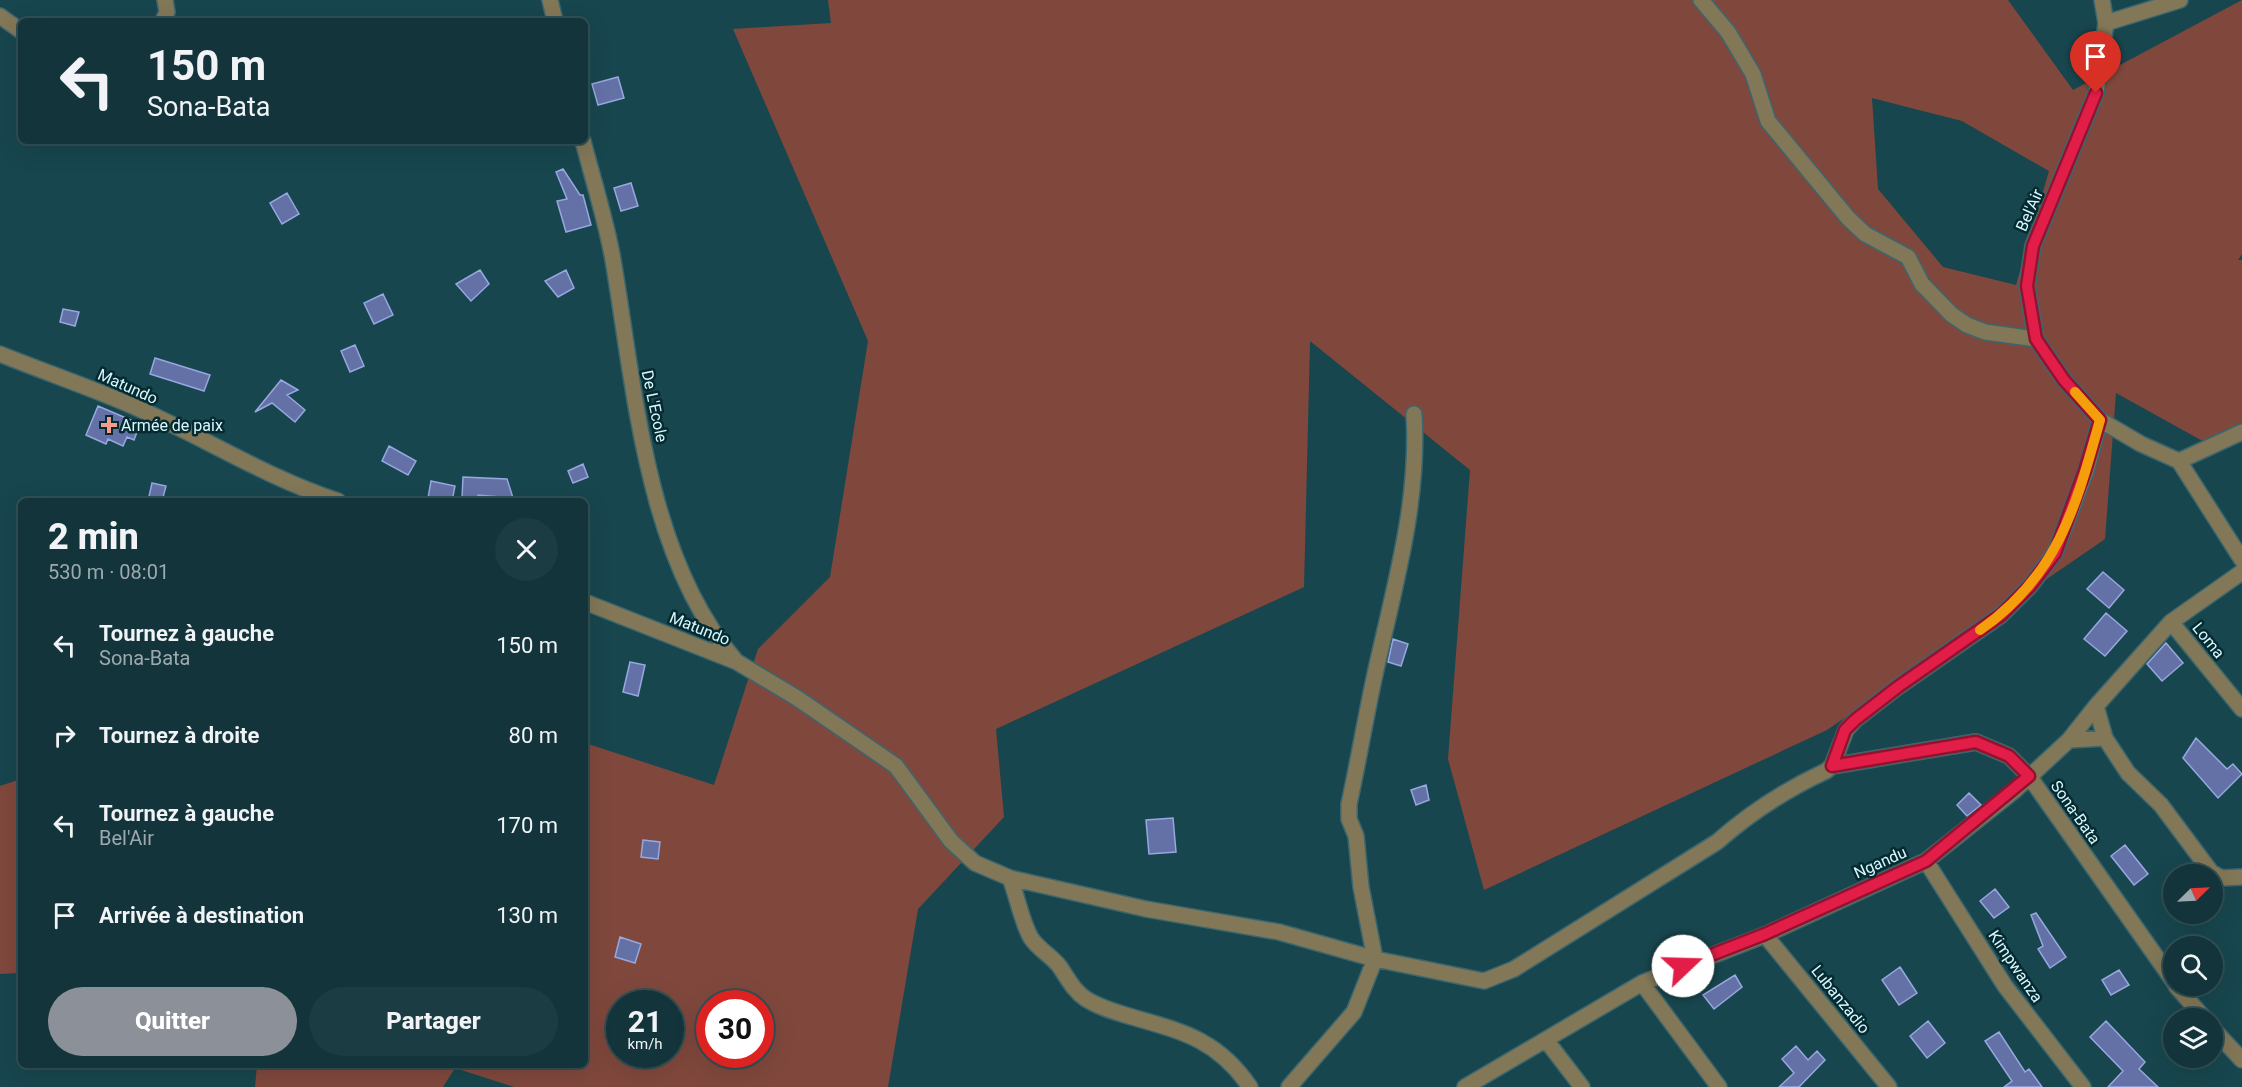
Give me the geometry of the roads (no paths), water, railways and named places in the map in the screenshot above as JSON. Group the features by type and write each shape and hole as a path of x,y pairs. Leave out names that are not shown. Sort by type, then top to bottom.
{"street":[{"path":"164,18 167,12 165,0"},
{"path":"550,0 554,18"},
{"path":"1701,0 1728,32 1753,74 1768,121 1848,218 1864,234 1908,257 1922,284 1952,315 1967,325 1985,333 2036,339"},
{"name":"Bel'Air","path":"2102,0 2106,23 2096,93 2033,246 2027,286 2036,339 2064,380 2100,420 2141,444 2179,461"},
{"path":"2106,23 2180,0"},
{"path":"0,16 18,29"},
{"name":"De L'Ecole","path":"584,144 612,259 625,347 659,506 694,596 720,642 737,662"},
{"name":"Matundo","path":"0,354 129,404 209,445 330,498"},
{"path":"1289,1087 1354,1012 1375,959 1361,887 1356,836 1349,819 1349,804 1379,654 1409,525 1416,437 1414,414"},
{"path":"1832,766 1845,730 1855,720 1899,686 2001,615 2030,586 2055,553 2082,481 2100,420"},
{"path":"2242,432 2179,461 2242,560"},
{"name":"Ngandu","path":"1465,1087 1642,982 1765,934 1926,861 2069,740 2096,706 2171,622 2242,572"},
{"name":"Matundo","path":"588,603 737,662 797,698 890,761 951,840 975,863 1010,878 1146,909 1279,932 1375,959"},
{"name":"Loma","path":"2171,622 2242,709"},
{"path":"2096,706 2105,738 2128,773 2161,805 2211,872 2221,878 2242,877"},
{"path":"2069,740 2105,738"},
{"name":"Sona-Bata","path":"1375,959 1484,981 1498,977 1717,842 1744,818 1783,791 1832,766 1976,742 2009,756 2029,776 2163,966"},
{"name":"Kimpwanza","path":"1926,861 2005,986 2083,1087"},
{"path":"1010,878 1033,941 1054,960 1073,988 1102,1007 1190,1034 1208,1043 1240,1072 1250,1087"},
{"name":"Lubanzadio","path":"1765,934 1889,1087"},
{"path":"1642,982 1719,1087"},
{"path":"2185,996 2195,1008"},
{"path":"1546,1040 1582,1087"},
{"path":"2223,1040 2242,1060"}],"place":[{"name":"Armée de paix","path":"109,425"}]}
